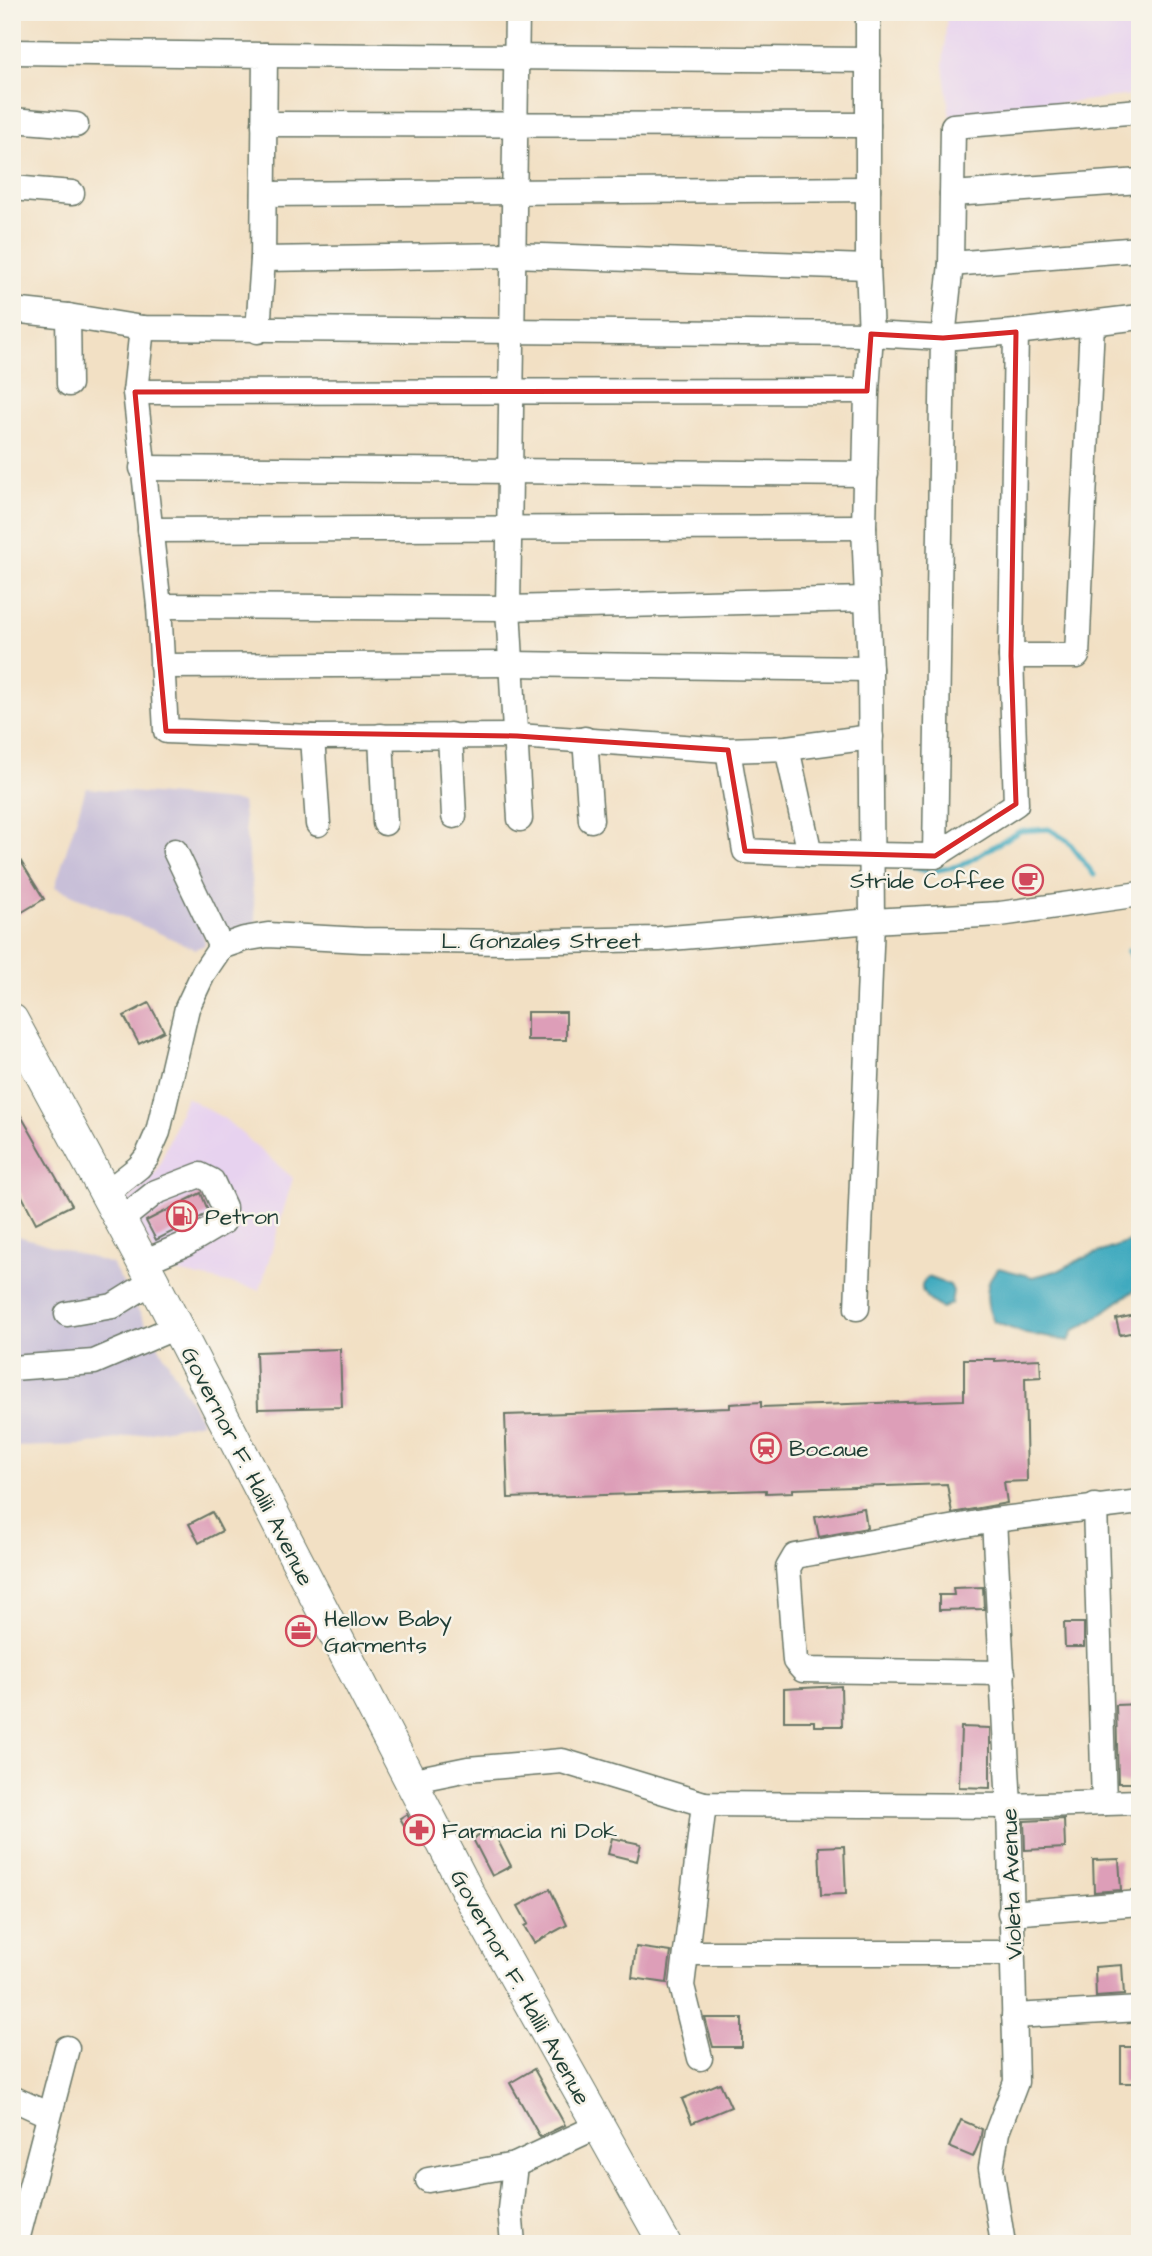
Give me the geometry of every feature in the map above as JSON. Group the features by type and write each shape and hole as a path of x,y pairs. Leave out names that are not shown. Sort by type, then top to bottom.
{"main road":[{"name":"Governor F. Halili Avenue","path":"12,1020 121,1220 470,1896 665,2244"}],"street":[{"path":"517,12 508,608 520,819"},
{"path":"857,1308 873,921 870,669 864,527 871,334 868,267 868,12"},
{"path":"12,52 869,60"},
{"path":"258,331 264,194 265,55"},
{"path":"935,856 943,338 951,264 953,126 1140,111"},
{"path":"12,120 76,125"},
{"path":"264,124 868,125"},
{"path":"952,194 1140,181"},
{"path":"12,188 72,194"},
{"path":"264,194 868,189"},
{"path":"951,264 1140,249"},
{"path":"262,259 512,255 868,267"},
{"path":"12,310 142,328 871,334 943,338 1140,317"},
{"path":"68,316 69,384"},
{"path":"1011,656 1077,656 1092,323"},
{"path":"142,328 135,392 159,606 166,732 312,737 517,736 728,750 787,748 871,737"},
{"path":"728,750 745,851 935,856 1016,804 1011,656 1016,332"},
{"path":"135,392 867,391"},
{"path":"142,468 866,474"},
{"path":"150,530 864,527"},
{"path":"159,606 508,608 866,599"},
{"path":"162,666 512,664 870,669"},
{"path":"450,735 454,816"},
{"path":"381,736 386,823"},
{"path":"312,737 318,824"},
{"path":"585,739 591,820"},
{"path":"787,748 810,854"},
{"path":"106,1193 139,1167 147,1157 158,1132 187,1008 204,972 221,947 175,851"},
{"name":"L. Gonzales Street","path":"221,947 268,935 362,940 506,942 645,939 1000,914 1140,894"},
{"path":"67,1314 113,1306 148,1272 186,1244 223,1222 224,1207 212,1181 200,1175 156,1192 121,1220"},
{"path":"12,1368 94,1362 176,1327"},
{"path":"1003,1673 803,1670 795,1661 788,1568 795,1556 995,1520 1140,1502"},
{"path":"1095,1506 1104,1803"},
{"name":"Violeta Avenue","path":"995,1520 1009,1806 1016,2082 997,2132 990,2168 1003,2244"},
{"path":"409,1781 468,1769 562,1762 704,1804 1009,1806 1140,1802"},
{"path":"700,2058 682,1986 704,1804"},
{"path":"1010,1913 1140,1903"},
{"path":"686,1953 1013,1953"},
{"path":"1014,2016 1140,2009"},
{"path":"16,2244 67,2048"},
{"path":"12,2098 49,2115"},
{"path":"428,2180 515,2165 598,2126"},
{"path":"513,2244 510,2209 515,2165"}],"highlighted area":[{"path":"1016,332 1011,656 1016,804 935,856 745,851 728,750 517,736 166,731 135,392 867,391 871,334 943,338"}],"shaded area":[{"path":"947,12 1140,12 1140,94 950,117 943,66"},
{"path":"86,788 242,802 257,929 204,933 205,945 195,949 55,887"},
{"path":"186,1097 225,1119 293,1178 260,1290 163,1269 126,1201 157,1171"},
{"path":"12,1234 112,1264 202,1422 85,1445 12,1447"}],"water":[{"path":"1140,1238 1140,1287 1089,1323 1074,1330 1069,1341 1026,1334 994,1322 987,1293 990,1279 999,1268 1033,1277 1060,1270 1081,1259"},
{"path":"928,1277 950,1285 953,1291 951,1304 942,1308 925,1295 922,1286"}],"building":[{"path":"12,847 44,899 12,918"},
{"path":"149,1003 164,1031 139,1044 124,1016"},
{"path":"527,1012 566,1012 566,1040 527,1040"},
{"path":"12,1100 72,1205 36,1223 12,1177"},
{"name":"Petron","path":"201,1193 209,1213 156,1240 146,1221"},
{"path":"1140,1314 1140,1331 1120,1335 1116,1319"},
{"path":"340,1349 342,1407 258,1409 256,1352"},
{"name":"Bocaue","path":"964,1359 1040,1359 1041,1377 1025,1378 1027,1481 1004,1482 1007,1503 952,1513 947,1484 793,1489 793,1492 766,1493 766,1490 508,1498 505,1415 730,1408 730,1404 761,1402 761,1407 964,1400"},
{"path":"864,1508 867,1528 819,1537 815,1517"},
{"path":"212,1512 222,1531 199,1543 189,1524"},
{"path":"983,1587 984,1609 939,1610 939,1595 954,1595 953,1588"},
{"path":"1064,1623 1084,1623 1084,1647 1065,1647"},
{"path":"841,1686 842,1726 814,1726 814,1721 784,1721 784,1689"},
{"path":"1140,1704 1140,1783 1118,1783 1116,1705"},
{"path":"961,1727 990,1728 990,1788 959,1787"},
{"path":"407,1814 419,1838 413,1841 400,1818"},
{"path":"1064,1819 1065,1848 1025,1850 1024,1821"},
{"path":"492,1829 511,1866 492,1876 473,1839"},
{"path":"612,1838 641,1844 637,1861 608,1854"},
{"path":"844,1846 846,1894 821,1895 819,1847"},
{"path":"1119,1859 1121,1890 1094,1892 1093,1860"},
{"path":"550,1889 567,1925 534,1943 524,1926 528,1924 518,1906"},
{"path":"636,1947 671,1952 667,1983 632,1978"},
{"path":"1122,1965 1124,1995 1096,1997 1095,1967"},
{"path":"705,2018 742,2018 742,2047 713,2047"},
{"path":"1121,2047 1140,2047 1140,2083 1121,2083"},
{"path":"534,2069 565,2125 540,2137 510,2083"},
{"path":"720,2083 731,2107 692,2123 682,2099"},
{"path":"961,2120 982,2129 973,2157 949,2147"}],"waterway":[{"path":"908,866 929,872 962,865 1020,831 1049,829 1068,841 1094,875"},
{"path":"1128,951 1140,969"}],"place":[{"name":"Stride Coffee","path":"1028,880"},
{"name":"Petron","path":"182,1216"},
{"name":"Bocaue","path":"766,1448"},
{"name":"Hellow Baby Garments","path":"301,1631"},
{"name":"Farmacia ni Dok","path":"419,1830"}]}
